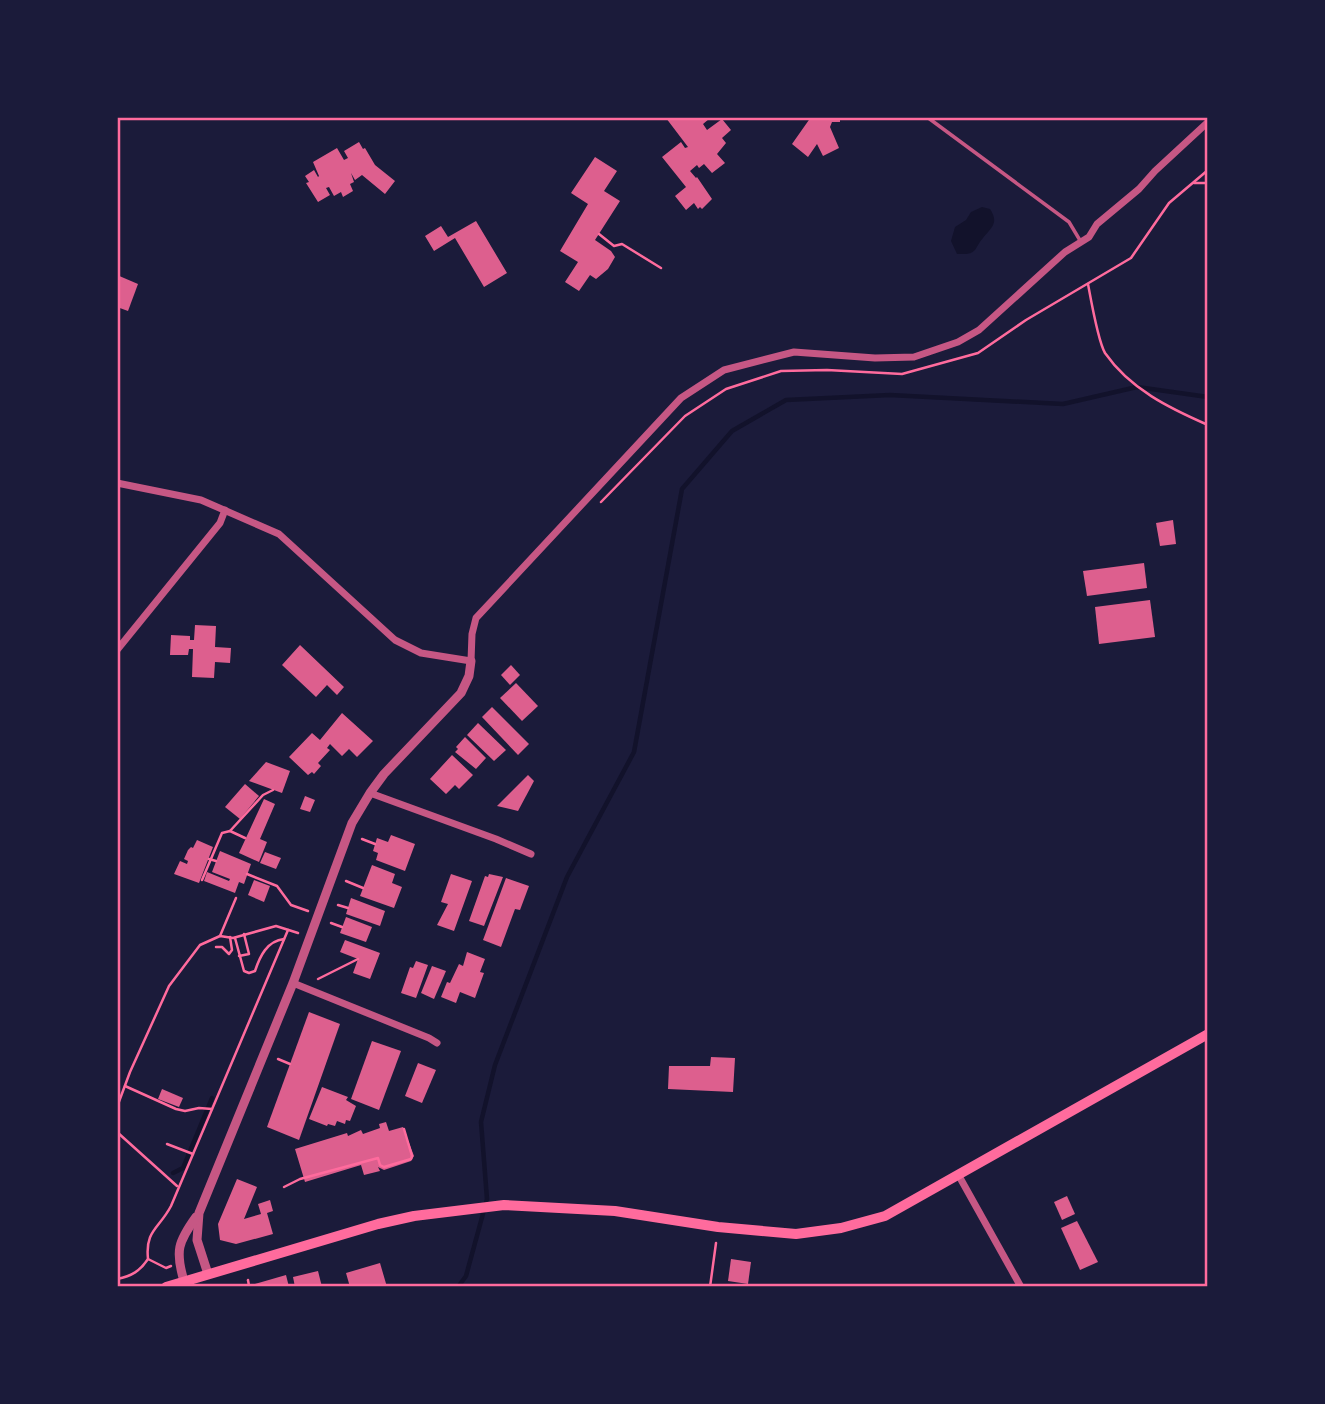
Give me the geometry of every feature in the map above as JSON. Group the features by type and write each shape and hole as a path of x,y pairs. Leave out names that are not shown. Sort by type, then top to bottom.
{"main road":[{"path":"166,1287 378,1224 455,1210 504,1205 615,1211 718,1227 796,1234 841,1228 885,1216 1208,1034"}],"street":[{"path":"184,1281 178,1252 180,1239 199,1213 293,984 352,823 370,793 461,693 469,676 476,618 681,398 724,370 794,352 875,358 914,357 958,342 979,330 1065,252 1088,237 1097,224 1139,189 1208,122"},
{"path":"117,483 201,500 279,534 395,640 421,653 471,661"},
{"path":"117,650 220,523 225,510"},
{"path":"370,793 531,854"},
{"path":"293,984 425,1035 437,1043"},
{"path":"960,1176 1021,1287"},
{"path":"199,1213 197,1240 208,1274"}],"lane":[{"path":"927,117 1069,222 1081,242"}],"path":[{"path":"601,502 684,416 726,389 781,371 827,370 902,374 978,353 1026,320 1131,258 1169,203 1208,170"},
{"path":"1192,183 1208,183"},
{"path":"599,234 614,246 622,244 661,268"},
{"path":"1088,284 1104,351 1137,387 1166,407 1208,425"},
{"path":"202,880 222,833 230,831 262,794 273,790"},
{"path":"230,831 245,838"},
{"path":"362,838 375,844"},
{"path":"210,859 216,861"},
{"path":"247,874 277,886 291,905 317,915"},
{"path":"346,881 363,888"},
{"path":"220,936 236,898"},
{"path":"338,905 348,908"},
{"path":"331,923 342,927"},
{"path":"117,1107 169,986 200,945 220,936 232,937 276,926 309,937"},
{"path":"117,1279 132,1276 148,1259 149,1235 163,1220 288,930"},
{"path":"239,956 249,954 244,934"},
{"path":"216,947 222,947 229,954 232,950 232,937"},
{"path":"232,937 244,971 249,973 255,971 260,955 269,945 278,939 284,939"},
{"path":"318,979 358,959"},
{"path":"278,1059 290,1064"},
{"path":"125,1086 176,1109 210,1109"},
{"path":"284,1186 300,1179 378,1158 384,1167 411,1159 404,1129"},
{"path":"117,1132 178,1187"},
{"path":"167,1144 192,1153"},
{"path":"710,1287 716,1243"},
{"path":"148,1259 166,1268 173,1265"},
{"path":"248,1280 249,1286"}],"shaded area":[{"path":"982,207 990,209 994,218 993,225 974,251 957,254 951,241 955,227 966,220 971,212"}],"building":[{"path":"708,117 703,124 707,130 722,119 731,130 722,138 726,143 717,154 725,163 712,173 704,164 699,168 697,165 690,171 712,199 702,209 698,209 694,203 686,210 675,196 686,187 662,157 681,142 685,148 688,147 666,118"},
{"path":"811,117 840,117 840,122 832,122 830,127 839,148 823,156 817,144 808,157 792,144"},
{"path":"359,142 375,165 395,181 385,194 362,175 355,180 351,173 354,182 350,184 353,191 343,197 341,192 334,196 329,187 326,188 330,195 318,202 306,183 309,182 305,176 314,170 319,176 313,162 337,148 344,160 348,158 344,151"},
{"path":"595,157 617,171 604,191 620,201 595,240 615,257 608,269 596,279 590,275 579,291 565,282 578,262 560,251 588,204 571,193"},
{"path":"476,221 507,273 484,287 455,238 434,251 425,236 441,226 448,237"},
{"path":"117,275 138,284 128,311 117,307"},
{"path":"1173,520 1176,544 1160,546 1156,523"},
{"path":"1144,563 1147,588 1087,596 1083,571"},
{"path":"1150,600 1155,637 1099,644 1095,607"},
{"path":"195,625 216,626 215,647 231,648 230,663 215,662 214,678 192,677 193,649 189,649 188,655 170,655 171,635 190,636 190,640 194,640"},
{"path":"300,645 344,687 337,695 327,685 316,697 282,665"},
{"path":"511,665 520,675 510,685 501,675"},
{"path":"516,683 538,706 522,721 500,698"},
{"path":"492,707 529,744 518,755 482,717"},
{"path":"342,713 373,741 357,757 349,749 342,756 330,744 327,748 330,750 318,763 321,766 314,774 312,772 308,775 289,757 312,733 320,740"},
{"path":"478,723 506,750 494,761 467,735"},
{"path":"465,737 486,758 476,769 455,752"},
{"path":"452,755 473,775 459,789 455,785 446,794 430,779"},
{"path":"266,762 290,771 282,793 249,781"},
{"path":"528,775 534,781 518,811 497,806"},
{"path":"245,784 259,796 240,819 225,807"},
{"path":"305,796 315,800 310,812 300,809"},
{"path":"264,799 275,804 260,839 267,842 259,862 239,853"},
{"path":"391,835 415,844 405,871 376,860 378,853 373,851 377,838 388,842"},
{"path":"197,840 213,847 199,883 174,874 180,861 187,864 188,861 184,859"},
{"path":"220,851 251,864 244,884 239,882 235,893 204,881 207,872 229,881 230,879 212,872"},
{"path":"265,852 281,858 276,869 260,863"},
{"path":"372,865 395,874 392,883 402,887 394,908 360,896"},
{"path":"451,874 472,881 454,931 437,925 448,904 441,902"},
{"path":"489,874 503,877 484,926 469,921 485,876 488,877"},
{"path":"506,878 529,886 520,910 515,909 501,947 483,940"},
{"path":"254,880 270,886 264,902 248,895"},
{"path":"351,898 385,911 380,926 346,914"},
{"path":"346,917 372,927 366,942 340,933"},
{"path":"345,940 380,953 370,979 353,973 358,959 340,952"},
{"path":"467,952 485,959 480,972 484,973 475,998 460,992 456,1003 441,997 459,964 463,966"},
{"path":"416,961 428,965 416,998 401,993 410,967 413,968"},
{"path":"432,966 446,971 434,999 421,993"},
{"path":"309,1012 340,1024 299,1140 267,1127"},
{"path":"372,1041 401,1051 379,1110 351,1099"},
{"path":"711,1057 735,1058 733,1092 668,1089 669,1066 710,1066"},
{"path":"418,1063 436,1070 422,1103 405,1096"},
{"path":"322,1087 348,1097 346,1100 356,1106 350,1121 346,1120 345,1124 337,1121 335,1126 327,1126 309,1119"},
{"path":"162,1089 183,1098 179,1107 158,1099"},
{"path":"386,1122 389,1131 403,1127 414,1156 411,1161 384,1170 378,1167 380,1171 364,1175 361,1165 305,1182 295,1149 347,1133 348,1136 361,1130 363,1134 380,1128 379,1124"},
{"path":"237,1179 257,1187 244,1219 261,1214 258,1204 270,1200 273,1211 267,1213 273,1234 236,1244 220,1240 218,1224"},
{"path":"1067,1196 1075,1214 1062,1220 1054,1202"},
{"path":"1077,1221 1098,1262 1080,1270 1061,1228"},
{"path":"731,1259 751,1262 748,1284 728,1281"},
{"path":"380,1263 387,1287 350,1287 346,1273"},
{"path":"318,1271 322,1287 295,1287 293,1277"},
{"path":"286,1275 289,1287 248,1287 248,1286"}],"waterway":[{"path":"458,1287 466,1276 487,1199 481,1122 495,1065 567,877 634,752 682,489 732,431 786,400 890,395 1063,404 1137,387 1208,397"},
{"path":"173,1173 183,1168 212,1098"}]}
